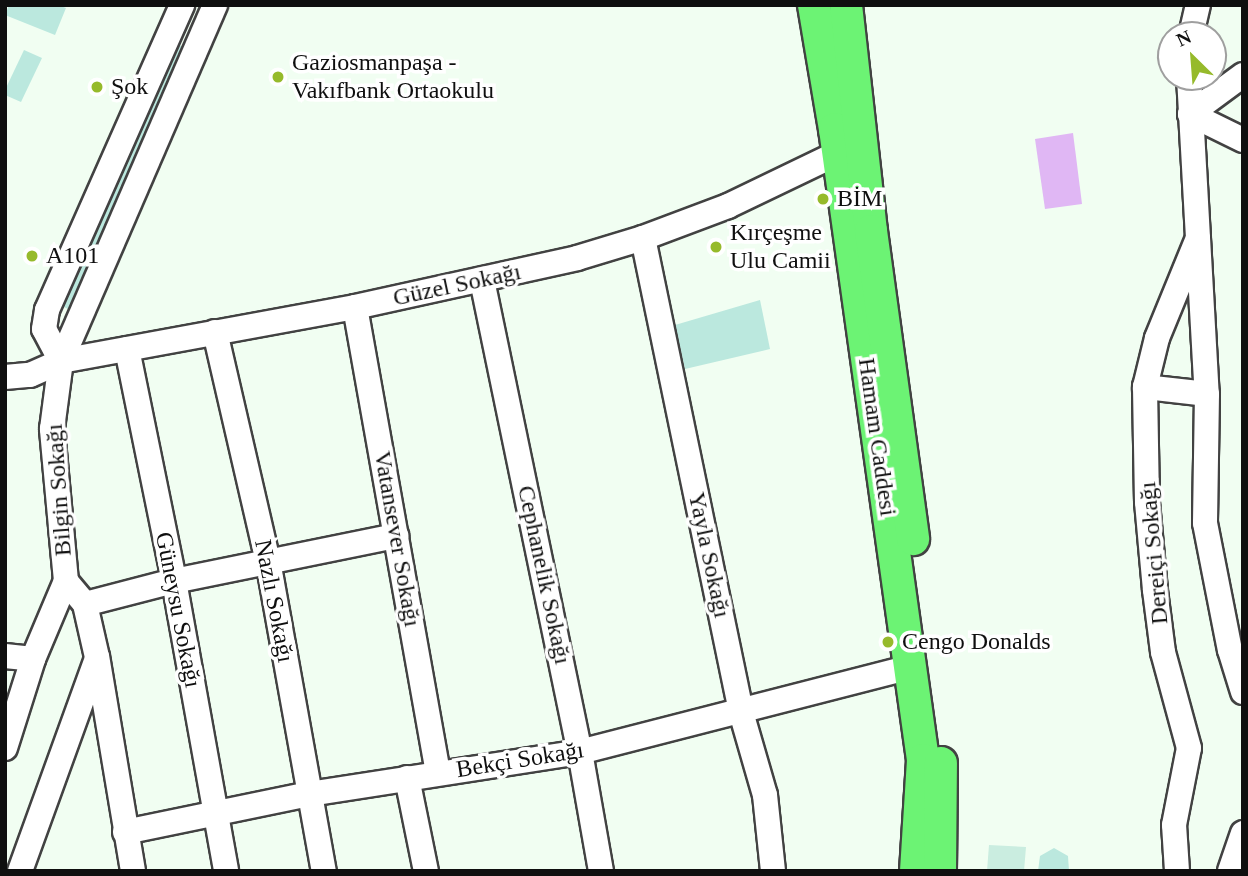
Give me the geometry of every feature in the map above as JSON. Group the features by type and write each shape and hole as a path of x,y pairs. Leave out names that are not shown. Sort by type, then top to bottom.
{"main road":[{"name":"Hamam Caddesi","path":"814,5 841,88 921,667 941,746 940,871"},
{"name":"Hamam Caddesi","path":"841,88 846,5"},
{"name":"Hamam Caddesi","path":"916,871 923,760 921,667"}],"street":[{"name":"Bilgin Sokağı","path":"133,871 97,657 85,604 66,581 52,429 61,361 215,5"},
{"path":"61,361 44,329 47,310 179,14 202,35"},
{"path":"1190,114 1243,75"},
{"path":"1189,91 1207,394 1205,523 1230,650 1243,692"},
{"path":"1190,114 1243,140"},
{"name":"Güzel Sokağı","path":"5,377 30,374 61,361 355,307 577,258 643,238 728,206 850,151"},
{"name":"Yayla Sokağı","path":"643,238 741,712 765,795 773,871"},
{"name":"Dereiçi Sokağı","path":"1177,871 1174,825 1189,748 1163,652 1155,590 1147,502 1145,387 1157,338 1198,238"},
{"name":"Cephanelik Sokağı","path":"482,280 580,752 601,871"},
{"name":"Vatansever Sokağı","path":"355,307 438,772"},
{"name":"Nazlı Sokağı","path":"215,332 268,561 324,871"},
{"name":"Güneysu Sokağı","path":"127,349 174,581 226,871"},
{"path":"1145,387 1207,394"},
{"path":"85,604 174,581 396,536"},
{"path":"5,748 33,659 66,581"},
{"path":"5,656 33,659"},
{"path":"20,871 97,657"},
{"name":"Bekçi Sokağı","path":"125,832 309,794 580,752 921,667"},
{"path":"407,778 426,871"},
{"path":"1230,871 1243,833"}],"shaded area":[{"path":"9,5 58,5 66,8 55,35 5,15"},
{"path":"179,45 185,48 68,309 62,306"},
{"path":"24,50 42,58 21,102 5,95 5,90"},
{"path":"1073,133 1082,204 1045,209 1035,139"},
{"path":"760,300 770,349 685,369 675,325"},
{"path":"1054,848 1068,856 1069,871 1038,871 1040,856"}],"green space":[{"path":"989,845 1026,847 1024,871 987,871"}],"place":[{"name":"Gaziosmanpaşa - Vakıfbank Ortaokulu","path":"278,77"},
{"name":"Şok","path":"97,87"},
{"name":"BİM","path":"823,199"},
{"name":"Kırçeşme Ulu Camii","path":"716,247"},
{"name":"A101","path":"32,256"},
{"name":"Cengo Donalds","path":"888,642"}]}
